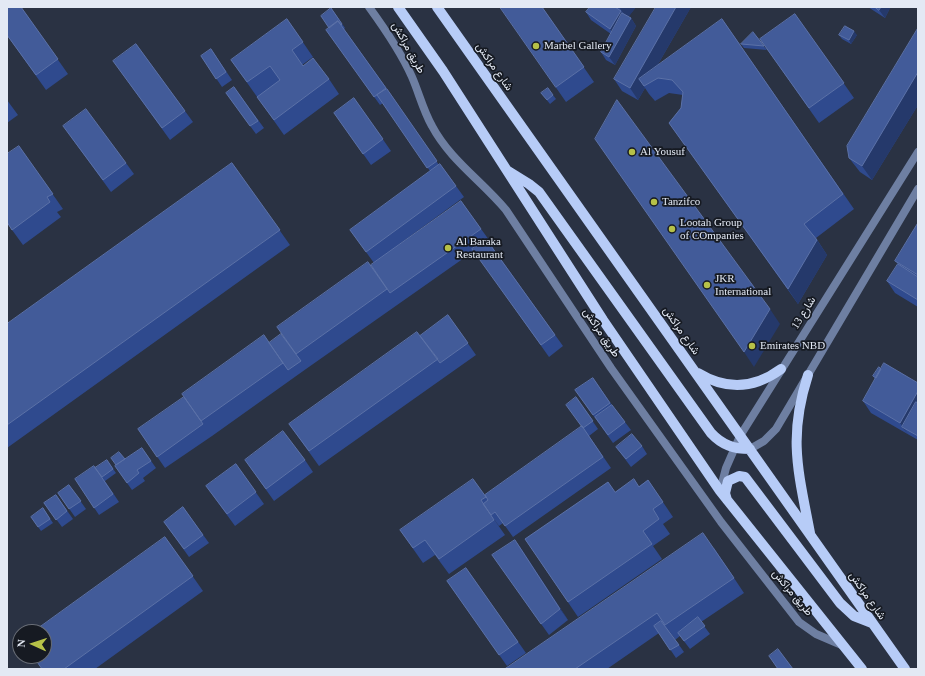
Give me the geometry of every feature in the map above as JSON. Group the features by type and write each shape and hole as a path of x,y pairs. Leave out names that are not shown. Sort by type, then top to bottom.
{"main road":[{"path":"398,7 443,71 603,320 720,491 862,669"},
{"name":"شارع مراكش","path":"437,7 905,669"},
{"path":"507,171 519,176 539,192 717,440 734,448 750,449"},
{"path":"694,370 718,383 737,385 758,383 781,369"},
{"path":"808,374 799,407 795,441 799,476 811,538"},
{"path":"727,500 725,493 728,481 739,476 745,477 840,603 854,616 872,623"}],"street":[{"name":"طريق مراكش","path":"369,7 403,59 432,126 446,147 506,210 611,368 721,522 799,622 816,634 845,646"},
{"name":"شارع 13","path":"720,491 726,468 740,436 918,152"},
{"path":"750,449 764,441 776,429 918,189"}],"building":[{"path":"7,7 21,7 58,59 36,75 7,35"},
{"path":"500,7 542,7 584,67 556,87"},
{"path":"590,7 615,7 621,11 610,29 586,12"},
{"path":"656,7 676,7 630,88 614,79"},
{"path":"331,8 342,24 341,25 338,21 329,28 321,16"},
{"path":"622,13 631,18 609,57 601,52"},
{"path":"795,14 844,83 809,108 760,39"},
{"path":"287,19 303,42 292,50 303,66 313,58 329,79 274,120 257,97 280,80 270,66 247,82 231,60"},
{"path":"722,19 843,194 804,224 817,240 788,289 669,123 681,108 683,92 672,80 658,78 644,86 639,79"},
{"path":"338,21 386,88 374,97 326,30"},
{"path":"845,26 854,31 849,40 839,35"},
{"path":"918,28 918,72 862,166 849,158 847,146"},
{"path":"753,32 764,46 741,44"},
{"path":"136,44 185,111 162,128 113,61"},
{"path":"211,49 226,72 216,79 201,56"},
{"path":"234,87 258,121 250,126 226,93"},
{"path":"548,88 553,95 547,100 541,93"},
{"path":"387,89 437,161 427,168 377,95"},
{"path":"354,98 383,139 363,154 334,113"},
{"path":"617,100 770,309 744,352 595,139"},
{"path":"86,109 126,163 103,180 63,126"},
{"path":"19,146 53,194 47,197 50,202 12,230 7,222 7,154"},
{"path":"232,163 280,230 7,425 7,324"},
{"path":"440,164 456,186 366,252 350,230"},
{"path":"461,201 481,229 390,293 371,265"},
{"path":"918,223 918,275 895,261"},
{"path":"486,239 555,335 541,345 472,249"},
{"path":"368,262 387,289 296,354 277,327"},
{"path":"898,264 918,277 918,300 887,281"},
{"path":"448,315 468,343 440,363 420,336"},
{"path":"417,332 438,359 309,451 289,424"},
{"path":"281,334 301,361 288,370 269,343"},
{"path":"264,335 283,363 201,421 182,394"},
{"path":"884,363 918,383 918,391 900,423 863,401"},
{"path":"879,367 881,369 876,378 873,376"},
{"path":"593,378 610,403 593,415 575,390"},
{"path":"184,397 203,424 157,457 138,429"},
{"path":"576,397 593,421 583,428 566,405"},
{"path":"916,402 918,403 918,436 902,427"},
{"path":"612,405 625,422 608,435 595,417"},
{"path":"582,426 603,457 505,526 495,512 491,515 483,504 488,500 485,495"},
{"path":"283,431 305,460 266,489 245,460"},
{"path":"632,434 642,446 626,459 616,447"},
{"path":"142,448 151,461 137,470 139,473 127,483 115,466"},
{"path":"119,452 125,459 116,465 111,458"},
{"path":"107,460 113,469 102,477 95,468"},
{"path":"236,464 256,492 227,514 206,486"},
{"path":"94,466 113,494 94,508 75,479"},
{"path":"473,479 486,497 481,500 494,520 439,559 425,540 413,548 400,530"},
{"path":"634,479 639,487 648,480 663,502 653,509 659,519 643,531 652,544 568,602 525,539 608,482 615,492"},
{"path":"69,485 81,501 69,509 58,493"},
{"path":"56,495 67,511 56,520 44,503"},
{"path":"183,507 203,535 184,549 164,522"},
{"path":"43,508 50,519 38,527 31,517"},
{"path":"703,533 734,578 665,625 657,613 575,669 505,669"},
{"path":"165,537 193,576 64,669 42,669 39,664 52,664 52,624 44,624"},
{"path":"515,540 560,609 541,624 492,555"},
{"path":"466,568 518,642 499,655 447,581"},
{"path":"698,617 705,626 684,641 678,633"},
{"path":"661,621 679,645 670,650 654,626"},
{"path":"778,649 793,669 778,669 769,656"}],"place":[{"name":"Marbel Gallery","path":"536,46"},
{"name":"Al Yousuf","path":"632,152"},
{"name":"Tanzifco","path":"654,202"},
{"name":"Lootah Group of COmpanies","path":"672,229"},
{"name":"Al Baraka Restaurant","path":"448,248"},
{"name":"JKR International","path":"707,285"},
{"name":"Emirates NBD","path":"752,346"}]}
